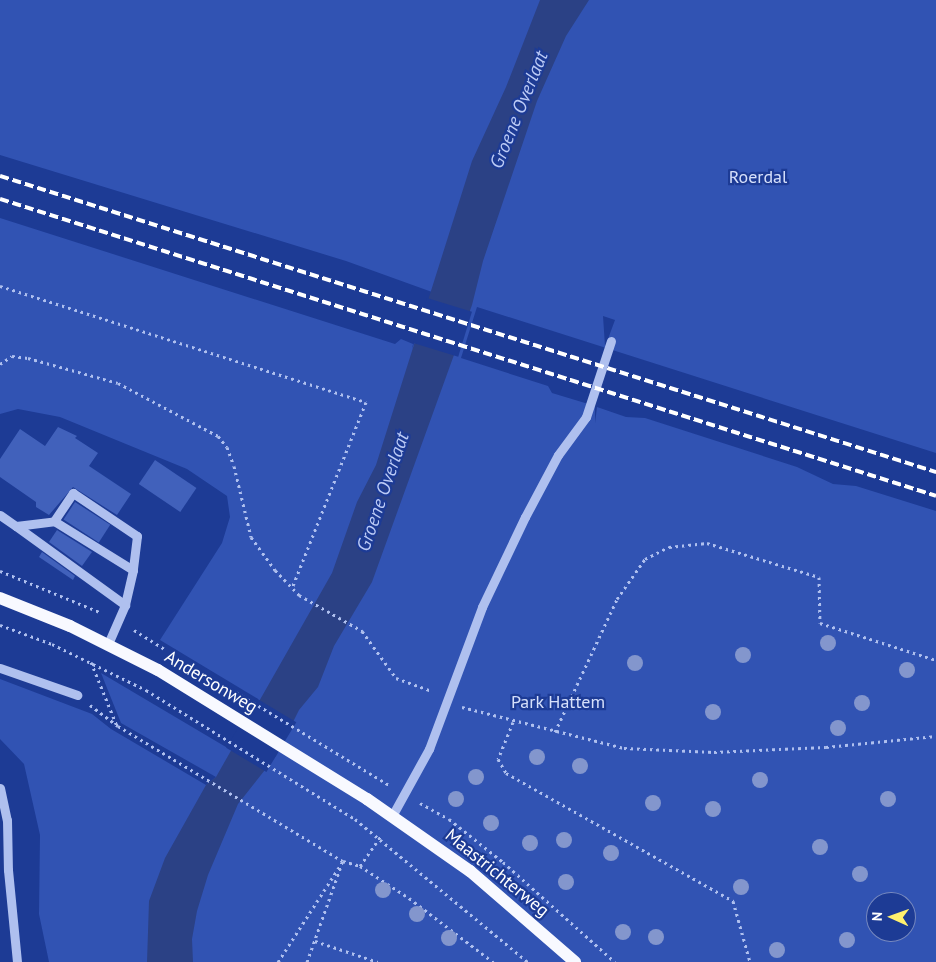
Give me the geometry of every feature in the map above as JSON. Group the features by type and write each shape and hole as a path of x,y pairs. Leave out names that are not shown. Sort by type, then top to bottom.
{"main road":[{"name":"Andersonweg","path":"0,598 108,644 158,670 392,816"},
{"name":"Maastrichterweg","path":"392,816 470,871 575,962"}],"lane":[{"path":"392,816 429,749 482,607 525,517 558,455 586,418 611,341"},
{"path":"54,521 73,493 136,536 133,570 125,605 108,644"},
{"path":"0,515 125,605"},
{"path":"16,526 54,521 133,570"},
{"path":"0,668 77,694"},
{"path":"0,788 7,820 8,870 17,962"}],"path":[{"path":"0,286 366,402 292,588"},
{"path":"0,364 12,356 28,358 118,383 218,436 227,447 234,466 251,537 292,588 307,600 362,631 396,678 439,693 447,702 513,722 624,748 714,752 826,746 936,736"},
{"path":"555,732 617,599 645,559 669,547 707,543 819,577 820,623 936,660"},
{"path":"0,571 118,620 169,651"},
{"path":"0,625 91,662 146,690 355,819 380,837 528,962"},
{"path":"91,662 120,727"},
{"path":"228,687 404,794 449,819 496,856 615,962"},
{"path":"77,694 120,727 343,861 360,866 410,898 493,962"},
{"path":"513,722 498,759 506,773 733,902 750,962"},
{"path":"360,866 380,837"},
{"path":"307,962 343,861"},
{"path":"278,962 343,861"},
{"path":"315,941 378,962"}],"green space":[{"path":"0,0 936,0 936,453 477,307 461,358 548,386 552,393 595,406 595,423 597,407 626,417 645,418 797,467 833,484 856,486 936,511 936,962 49,962 39,914 40,835 24,764 0,739 0,679 92,714 111,729 206,785 216,777 121,723 101,673 231,750 258,699 160,640 222,543 230,517 227,496 187,469 60,417 18,409 0,414 0,218 395,344 401,339 413,344 412,349 432,292 346,261 0,155","holes":["603,316 615,320 605,347"]}],"water":[{"name":"Groene Overlaat","path":"540,0 589,0 566,36 537,101 483,261 472,305 372,582 334,646 318,687 299,710 276,756 238,804 208,875 197,911 192,939 193,962 147,962 149,901 165,858 206,785 216,777 332,573 357,502 376,465 472,161 506,87"}],"pier":[{"path":"427,298 472,312 458,357 413,343"},
{"path":"256,698 296,722 266,772 226,748"}],"building":[{"path":"58,427 77,436 75,438 98,453 89,466 131,494 117,515 73,487 49,515 36,507 36,502 0,477 0,459 20,429 45,446"},
{"path":"155,460 196,488 180,512 139,484"},
{"path":"75,502 110,525 99,542 64,520"},
{"path":"57,530 92,552 82,566 49,542"},
{"path":"42,552 75,576 73,580 39,557"}],"railway":[{"path":"0,176 936,472"},
{"path":"0,199 936,496"}],"park label":[{"name":"Roerdal","path":"758,177"},
{"name":"Park Hattem","path":"558,702"}]}
